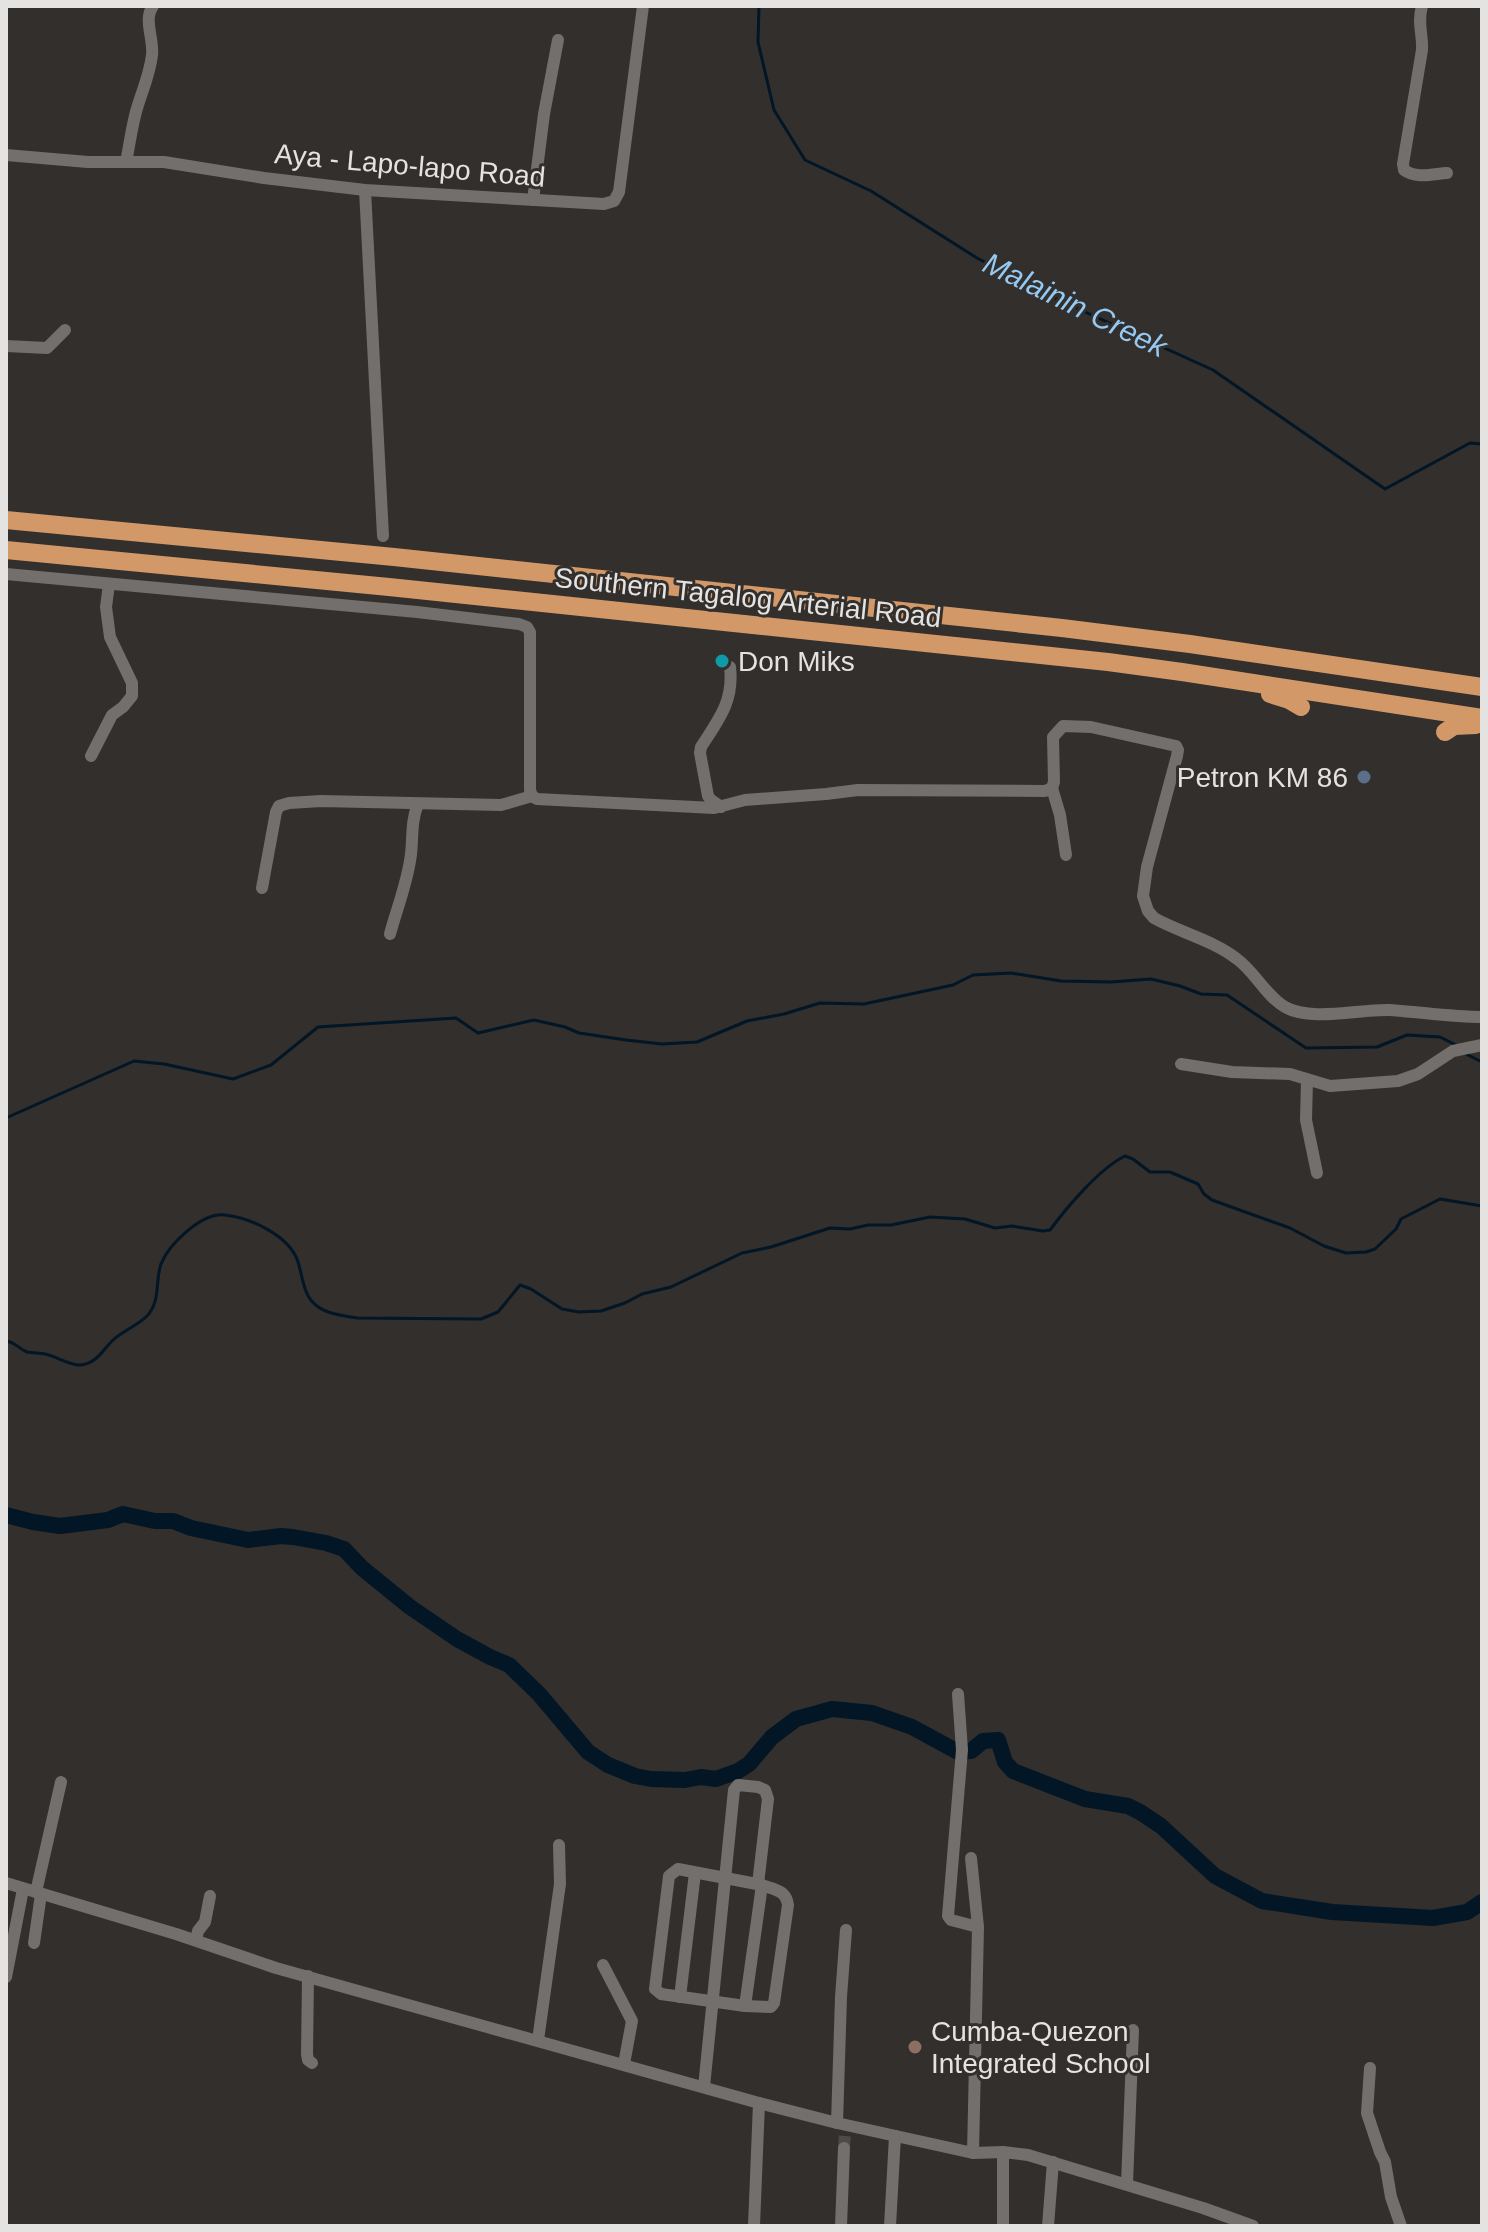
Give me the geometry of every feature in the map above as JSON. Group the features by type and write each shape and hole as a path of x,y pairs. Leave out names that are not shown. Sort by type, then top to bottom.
{"highway":[{"name":"Southern Tagalog Arterial Road","path":"6,520 394,557 1062,628 1482,687"},
{"name":"Southern Tagalog Arterial Road","path":"6,550 389,587 1182,672 1482,718"},
{"path":"1182,672 1270,694 1301,707"},
{"path":"1445,732 1461,724 1482,726"}],"street":[{"path":"126,162 152,56 148,13 153,6"},
{"name":"Aya - Lapo-lapo Road","path":"6,155 88,162 164,162 365,190 604,204 614,201 619,192 643,6"},
{"path":"1422,6 1419,28 1423,39 1422,50 1403,164 1404,170 1409,173 1447,173"},
{"path":"533,200 544,114 558,40"},
{"path":"365,190 383,536"},
{"path":"6,346 47,348 65,330"},
{"path":"6,574 417,612 527,627 530,632 529,766 532,796"},
{"path":"91,756 112,715 132,696 132,683 110,637 106,607 109,584"},
{"path":"721,807 708,796 700,753 728,704 732,682 730,667"},
{"path":"1066,855 1052,788 1053,737 1063,726 1091,727 1176,746 1177,756 1147,867 1143,896 1154,918 1235,957 1285,1007 1307,1014 1388,1010 1482,1017"},
{"path":"262,888 272,825 279,806 289,803 501,805 532,796 537,799 714,808 745,800 858,790 1045,791 1052,788"},
{"path":"390,934 408,872 418,804"},
{"path":"1181,1064 1232,1072 1290,1074 1330,1086 1398,1081 1418,1074 1453,1051 1482,1045"},
{"path":"1307,1080 1306,1120 1317,1173"},
{"path":"958,1694 962,1753 948,1916 951,1920 978,1927"},
{"path":"34,1943 39,1893 61,1782"},
{"path":"704,2087 734,1790 738,1785 765,1790 768,1799 745,2006"},
{"path":"538,2040 560,1884 559,1845"},
{"path":"971,1858 978,1927 973,2153"},
{"path":"678,1869 695,1873 760,1885 787,1896 771,2007 713,2003 661,1994 655,1989 669,1876 678,1869"},
{"path":"680,1997 695,1873"},
{"path":"6,1883 308,1976 843,2127 973,2153 1003,2152 1053,2162 1253,2226"},
{"path":"6,1977 23,1889"},
{"path":"196,1940 205,1922 210,1896"},
{"path":"843,2127 841,1997 846,1930"},
{"path":"603,1965 632,2021 624,2064"},
{"path":"308,1976 307,2054 312,2063"},
{"path":"1127,2184 1133,2030"},
{"path":"1370,2068 1367,2113 1385,2162 1391,2197 1401,2226"},
{"path":"754,2226 759,2103"},
{"path":"890,2226 895,2136"},
{"path":"841,2226 844,2148"},
{"path":"1003,2152 1003,2226"},
{"path":"1048,2226 1053,2162"}],"waterway":[{"name":"Malainin Creek","path":"759,6 758,42 774,110 805,160 871,191 977,258 1050,296 1213,370 1385,489 1470,443 1482,444"},
{"path":"6,1118 134,1061 164,1064 233,1079 271,1065 318,1027 456,1018 478,1033 534,1020 579,1033 626,1040 662,1044 697,1042 747,1021 820,1003 864,1004 953,985 973,975 1011,973 1061,981 1151,979 1201,994 1227,995 1306,1048 1377,1047 1407,1035 1440,1037 1456,1045"},
{"path":"1464,1053 1482,1062"},
{"path":"6,1341 27,1352 49,1355 71,1364 90,1362 116,1337 147,1316 156,1297 161,1264 171,1247 187,1231 216,1215 246,1220 278,1236 294,1253 312,1302 326,1311 357,1318 481,1319 498,1312 520,1285 562,1309 601,1311 642,1294 671,1287 742,1253 830,1228 891,1225 930,1217 965,1219 995,1228 1012,1226 1050,1230 1095,1179 1125,1156 1150,1172 1170,1172 1198,1184 1212,1200 1290,1228 1324,1246 1346,1253 1375,1249 1396,1229 1401,1219 1440,1199 1482,1206"},
{"path":"6,1515 60,1526 108,1520 123,1514 155,1521 173,1521 248,1540 293,1537 344,1549 410,1607 457,1639 509,1665 539,1694 588,1752 608,1765 635,1776 651,1779 716,1779 749,1764 772,1737 796,1719 832,1709 872,1713 912,1727 958,1752 971,1751 983,1741 998,1740 1005,1762 1013,1771 1085,1799 1128,1806 1140,1812 1161,1826 1215,1876 1262,1901 1332,1912 1433,1918 1467,1912 1482,1902"}],"tunnel":[{"path":"844,2148 845,2134"}],"place":[{"name":"Don Miks","path":"722,661"},
{"name":"Petron KM 86","path":"1364,777"},
{"name":"Cumba-Quezon Integrated School","path":"915,2047"}]}
